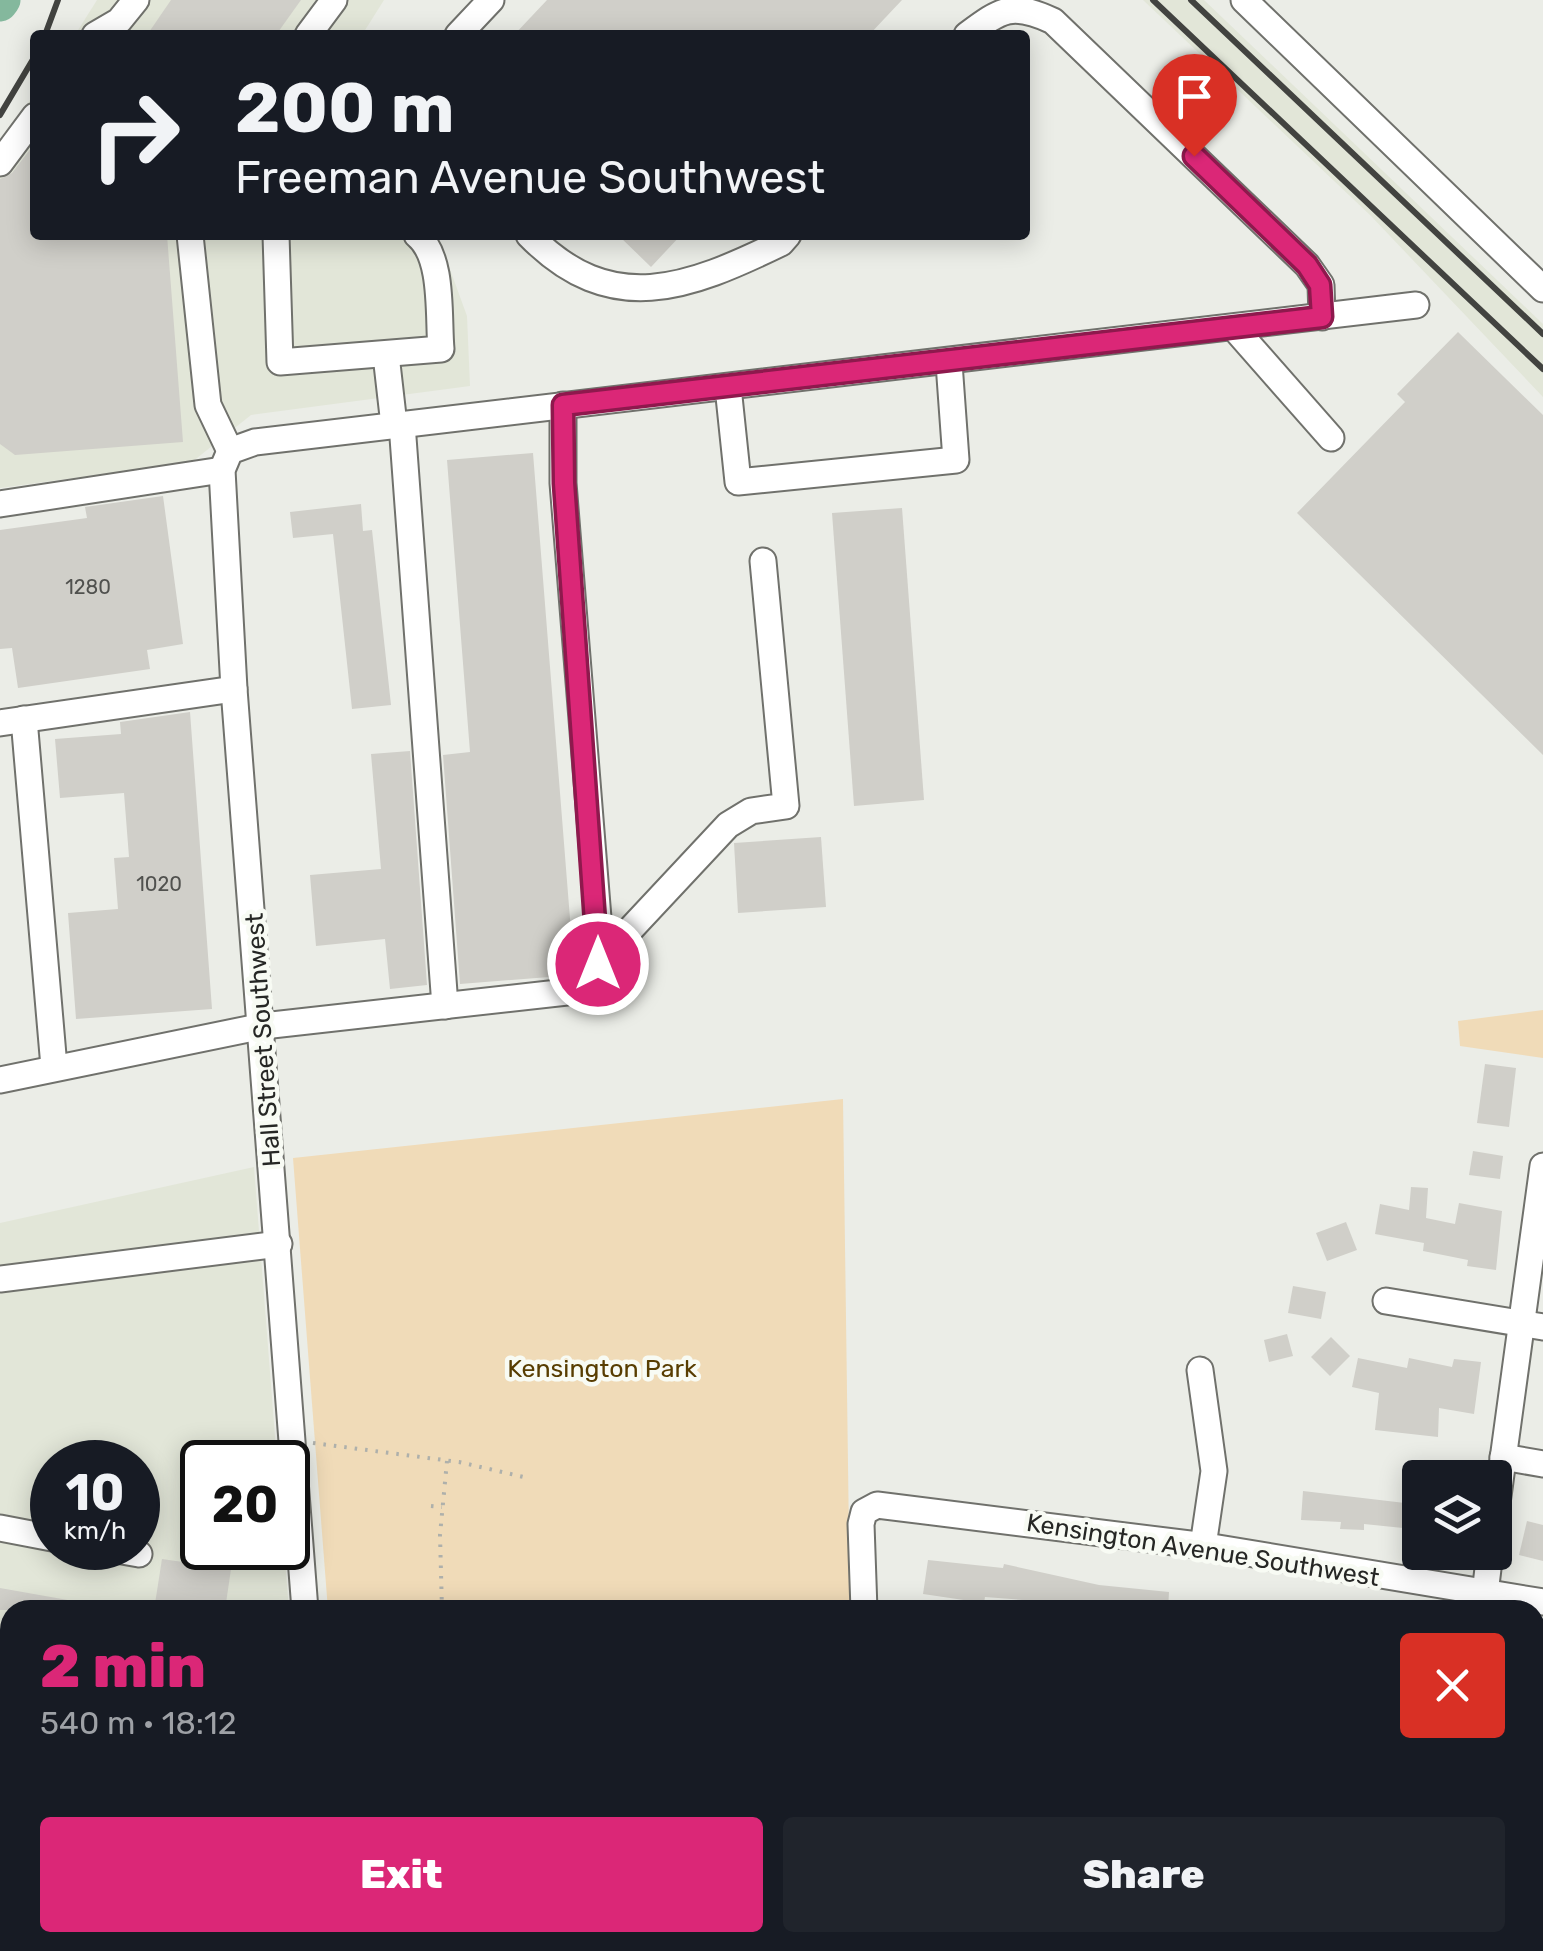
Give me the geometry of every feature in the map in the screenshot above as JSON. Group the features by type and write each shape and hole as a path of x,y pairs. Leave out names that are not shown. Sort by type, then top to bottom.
{"street":[{"path":"103,30 118,21 136,0"},
{"path":"312,30 334,0"},
{"path":"463,30 491,0"},
{"path":"1244,0 1543,289"},
{"path":"973,30 997,13 1023,7 1053,21 1307,265 1320,285 1322,317"},
{"path":"0,164 30,123"},
{"path":"191,240 208,405 226,461"},
{"path":"276,240 280,362 441,349 434,265 423,240"},
{"path":"534,240 551,258 593,282 641,290 690,284 781,240"},
{"path":"0,504 226,461 255,442 1416,305"},
{"path":"1235,329 1331,438"},
{"path":"386,355 398,425 445,1006"},
{"path":"728,387 738,482 956,460 949,363"},
{"path":"563,405 564,483 598,964"},
{"name":"Hall Street Southwest","path":"226,461 234,689 264,1026 305,1600"},
{"path":"0,1080 264,1026 567,992 584,985 598,964 728,825 751,811 786,806 763,561"},
{"path":"54,1067 12,721 234,689"},
{"path":"1503,1460 1532,1326 1543,1166"},
{"path":"0,1279 279,1244"},
{"path":"1386,1301 1532,1326"},
{"path":"1200,1370 1214,1472 1203,1546"},
{"path":"1503,1457 1543,1464"},
{"name":"Kensington Avenue Southwest","path":"864,1600 864,1512 877,1506 1203,1546 1474,1600"},
{"path":"0,1528 30,1534"},
{"path":"1484,1600 1488,1570"}],"path":[{"path":"310,1443 351,1445 528,1478"},
{"path":"442,1600 446,1461"},
{"path":"431,1506 442,1507"}],"shaded area":[{"path":"97,0 384,0 365,30 78,30"},
{"path":"1143,0 1204,0 1543,324 1543,397 1371,216"},
{"path":"30,100 30,240 438,240 467,316 470,386 251,415 192,462 0,488 0,140"},
{"path":"254,1167 275,1440 180,1440 180,1570 286,1570 288,1600 0,1600 0,1223"}],"green space":[{"path":"1543,1010 1543,1058 1460,1046 1458,1021"},
{"name":"Kensington Park","path":"843,1099 850,1600 327,1600 293,1158"}],"building":[{"path":"171,0 301,0 280,30 150,30"},
{"path":"547,0 902,0 874,30 519,30"},
{"path":"30,150 30,240 167,240 183,442 15,455 0,444 0,179 12,173"},
{"path":"623,240 676,240 651,267"},
{"path":"1458,332 1543,415 1543,755 1297,513 1405,402 1397,394"},
{"path":"533,453 574,969 562,976 460,984 443,755 470,752 447,460"},
{"path":"163,496 183,644 147,650 150,669 18,688 12,648 0,649 0,530 87,518 85,507"},
{"path":"361,504 363,531 372,530 391,705 352,709 333,534 293,538 290,512"},
{"path":"902,508 924,800 854,806 832,513"},
{"path":"190,712 212,1009 76,1019 68,913 118,909 114,858 129,857 124,793 60,798 55,739 121,734 120,722"},
{"path":"410,751 427,985 390,989 385,939 316,946 310,875 381,869 371,754"},
{"path":"821,837 826,907 738,913 734,843"},
{"path":"1485,1064 1516,1068 1509,1127 1477,1123"},
{"path":"1473,1151 1503,1156 1500,1179 1469,1175"},
{"path":"1411,1187 1428,1188 1426,1218 1455,1224 1459,1203 1502,1211 1496,1270 1467,1266 1468,1260 1423,1251 1424,1243 1375,1234 1380,1204 1409,1210"},
{"path":"1346,1222 1357,1250 1327,1261 1316,1233"},
{"path":"1293,1286 1326,1292 1321,1319 1288,1313"},
{"path":"1287,1334 1293,1356 1269,1362 1264,1340"},
{"path":"1331,1337 1350,1356 1330,1376 1311,1357"},
{"path":"1358,1358 1407,1368 1409,1358 1452,1367 1454,1359 1481,1362 1474,1414 1439,1408 1438,1437 1375,1430 1379,1393 1352,1387"},
{"path":"1303,1491 1402,1503 1402,1528 1364,1524 1364,1530 1340,1529 1341,1522 1301,1520"},
{"path":"1527,1521 1543,1525 1543,1561 1519,1555"},
{"path":"162,1559 180,1562 180,1570 231,1570 226,1600 156,1600"},
{"path":"928,1560 1003,1568 1004,1564 1099,1585 1169,1592 1169,1600 964,1600 923,1594"},
{"path":"0,1588 68,1600 0,1600"}],"waterway":[{"path":"0,4 3,0"}],"railway":[{"path":"47,30 58,0"},
{"path":"1153,0 1543,369"},
{"path":"1191,0 1543,334"},
{"path":"0,115 30,64"}],"route":[{"path":"598,964 600,943 564,483 567,441 563,405 1322,317 1320,285 1307,265 1194,156"}]}
